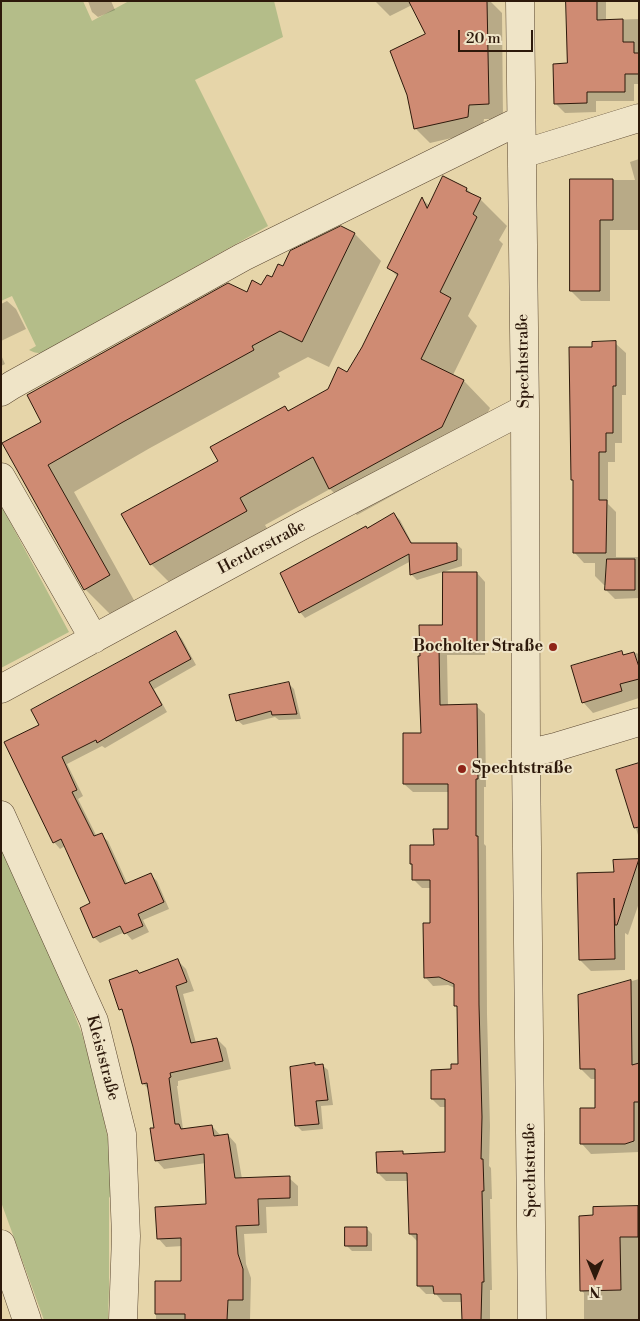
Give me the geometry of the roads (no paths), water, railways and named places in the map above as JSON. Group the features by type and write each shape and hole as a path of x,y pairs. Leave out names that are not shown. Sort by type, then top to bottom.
{"street":[{"name":"Spechtstraße","path":"520,1 532,1320"},
{"path":"522,154 639,118"},
{"path":"1,392 243,257 521,120"},
{"name":"Herderstraße","path":"1,689 304,525 525,409"},
{"path":"1,476 94,639"},
{"path":"526,754 639,722"},
{"name":"Kleiststraße","path":"1,815 94,1022 120,1125 122,1134 126,1236 123,1320"},
{"path":"1,1244 27,1320"}],"place":[{"name":"Bocholter Straße","path":"553,647"},
{"name":"Spechtstraße","path":"462,769"}]}
